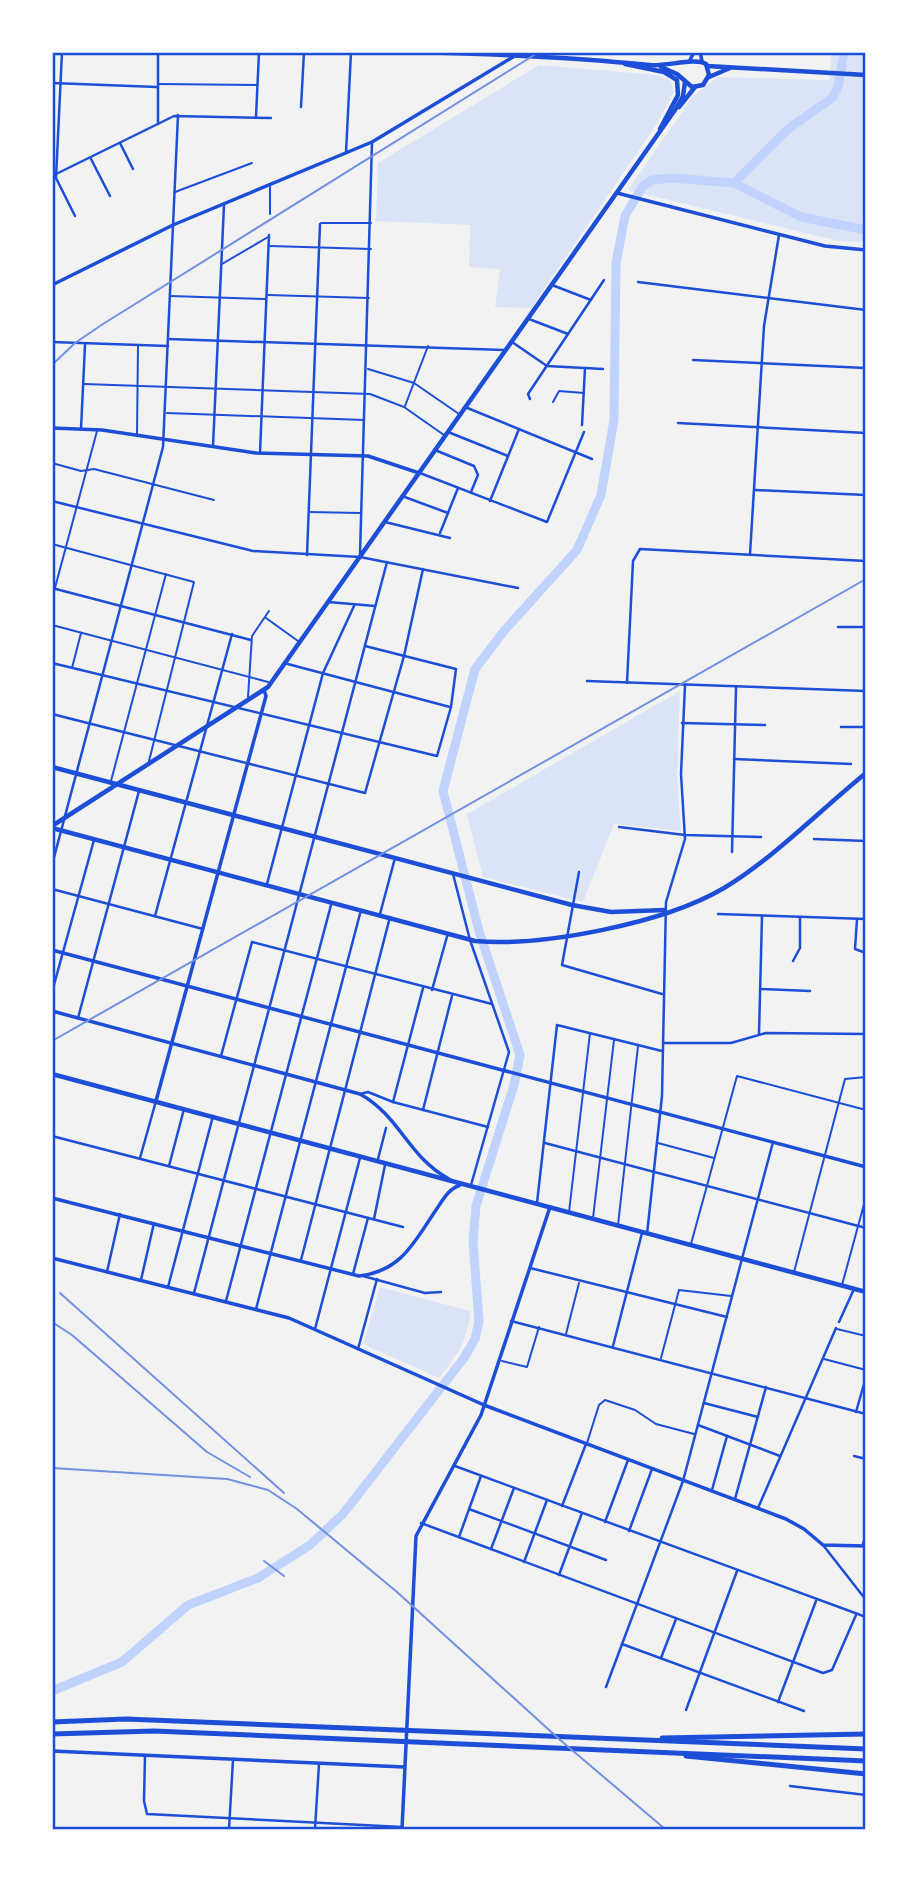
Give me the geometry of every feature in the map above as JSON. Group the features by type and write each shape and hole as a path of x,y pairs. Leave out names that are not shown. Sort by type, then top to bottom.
{"highway":[{"path":"54,1722 126,1719 866,1749"},
{"path":"55,1734 133,1730 866,1761"},
{"path":"631,1740 866,1734"},
{"path":"666,1752 699,1759 866,1774"}],"main road":[{"path":"416,52 621,62 661,67 702,61 707,66 709,77"},
{"path":"621,62 631,67 664,72 677,80 679,92 660,131"},
{"path":"675,110 683,96 681,71 688,62"},
{"path":"707,66 866,75"},
{"path":"661,67 695,87"},
{"path":"52,827 239,707 271,683 675,110 695,87 703,85 709,77 730,68"},
{"path":"52,767 572,905 611,912 666,911"},
{"path":"52,827 473,940 495,943 535,942 658,915 704,898 733,881 866,773"},
{"path":"52,1074 866,1292"}],"street":[{"path":"62,52 54,175 75,216"},
{"path":"158,52 158,124"},
{"path":"257,117 258,52"},
{"path":"301,107 304,52"},
{"path":"346,153 351,52"},
{"path":"52,285 173,225 372,142 520,52"},
{"path":"688,62 694,52"},
{"path":"700,52 702,61"},
{"path":"52,83 157,85"},
{"path":"54,175 178,115 271,118"},
{"path":"52,865 164,439 178,115"},
{"path":"360,557 372,223 372,142"},
{"path":"120,143 132,169"},
{"path":"90,158 110,196"},
{"path":"617,193 836,248 866,250"},
{"path":"213,446 224,204"},
{"path":"307,555 320,224"},
{"path":"750,554 761,363 767,298 779,234"},
{"path":"260,453 269,236"},
{"path":"530,399 528,394 604,280"},
{"path":"638,282 866,310"},
{"path":"552,285 591,300"},
{"path":"528,319 568,334"},
{"path":"168,339 428,346 505,351"},
{"path":"52,342 168,346"},
{"path":"512,342 547,366 603,369"},
{"path":"81,429 85,344"},
{"path":"693,360 866,368"},
{"path":"582,425 585,368"},
{"path":"465,407 592,459"},
{"path":"678,423 866,433"},
{"path":"52,428 97,430 260,453 363,455 381,458 547,522 584,432"},
{"path":"490,501 519,428"},
{"path":"446,434 508,456"},
{"path":"435,450 474,466 478,475 471,493"},
{"path":"440,533 458,488"},
{"path":"754,490 866,495"},
{"path":"402,496 448,513"},
{"path":"52,501 253,551 360,557 519,588"},
{"path":"384,522 440,533 450,538"},
{"path":"627,683 636,552 643,549 866,561"},
{"path":"194,1293 387,562"},
{"path":"52,714 365,793 404,656 423,569"},
{"path":"54,588 251,640"},
{"path":"328,601 354,606 375,606"},
{"path":"267,884 323,673 354,606"},
{"path":"838,627 866,627"},
{"path":"155,916 232,634"},
{"path":"52,663 437,756 451,707 456,669 365,646"},
{"path":"284,663 451,707"},
{"path":"586,681 866,691"},
{"path":"613,1346 644,1233 654,1172 660,1113 668,889 685,835 681,774 685,685"},
{"path":"732,852 736,687"},
{"path":"140,1158 189,986 261,712 264,690"},
{"path":"682,723 765,725"},
{"path":"841,727 866,727"},
{"path":"734,759 851,764"},
{"path":"78,1018 139,790"},
{"path":"619,827 685,835 761,837"},
{"path":"52,992 94,839"},
{"path":"814,839 866,841"},
{"path":"380,914 395,858"},
{"path":"579,872 562,965 664,994"},
{"path":"359,1276 378,1273 395,1265 449,1192 470,1185 506,1071 508,1044 492,1004 455,874"},
{"path":"52,889 203,929"},
{"path":"226,1301 332,901"},
{"path":"256,1309 361,909"},
{"path":"718,914 866,919"},
{"path":"759,1034 762,916"},
{"path":"301,1260 390,917"},
{"path":"793,961 800,948 800,917"},
{"path":"857,919 855,949 866,953"},
{"path":"432,990 448,933"},
{"path":"221,1056 252,942 452,996 492,1004"},
{"path":"52,950 866,1167"},
{"path":"393,1102 423,988"},
{"path":"760,989 810,990"},
{"path":"423,1110 452,996"},
{"path":"52,1011 360,1094 389,1116 418,1157 451,1180"},
{"path":"537,1203 558,1024 663,1051"},
{"path":"663,1043 731,1044 759,1034 866,1034"},
{"path":"360,1094 368,1092 393,1102 488,1127"},
{"path":"169,1166 184,1109"},
{"path":"168,1287 213,1116"},
{"path":"378,1160 386,1128"},
{"path":"52,1136 403,1227"},
{"path":"606,1686 683,1481 774,1142"},
{"path":"545,1143 866,1228"},
{"path":"314,1329 361,1155"},
{"path":"374,1219 386,1162"},
{"path":"52,1198 425,1293 441,1292"},
{"path":"145,1756 145,1814 402,1828 414,1551 421,1523 484,1405 550,1207"},
{"path":"107,1272 120,1214"},
{"path":"353,1274 368,1218"},
{"path":"141,1280 154,1223"},
{"path":"52,1258 256,1309 314,1329 484,1405 793,1522 823,1545 866,1601"},
{"path":"530,1268 579,1283 627,1291 727,1317"},
{"path":"358,1349 377,1279"},
{"path":"839,1322 854,1289"},
{"path":"512,1321 866,1414"},
{"path":"758,1508 836,1328"},
{"path":"856,1412 866,1377"},
{"path":"735,1500 766,1387"},
{"path":"704,1403 758,1417"},
{"path":"698,1425 780,1456"},
{"path":"711,1491 727,1436"},
{"path":"562,1506 586,1444"},
{"path":"854,1456 866,1459"},
{"path":"605,1522 628,1460"},
{"path":"453,1466 816,1601 866,1617"},
{"path":"628,1531 652,1469"},
{"path":"458,1537 481,1476"},
{"path":"491,1549 514,1488"},
{"path":"524,1562 547,1500"},
{"path":"469,1509 606,1560"},
{"path":"559,1575 582,1513"},
{"path":"421,1523 827,1674 832,1670 856,1615"},
{"path":"823,1545 864,1546"},
{"path":"686,1710 737,1571"},
{"path":"778,1702 816,1601"},
{"path":"661,1659 676,1619"},
{"path":"622,1644 804,1711"},
{"path":"52,1751 405,1767"},
{"path":"229,1829 233,1760"},
{"path":"315,1829 319,1764"},
{"path":"790,1786 866,1795"}],"lane":[{"path":"157,85 258,85"},
{"path":"174,192 252,163"},
{"path":"270,185 270,214"},
{"path":"320,224 325,221 372,223"},
{"path":"221,265 269,236"},
{"path":"269,246 371,249"},
{"path":"170,296 369,298"},
{"path":"136,435 138,345"},
{"path":"404,407 428,346"},
{"path":"367,369 414,383 460,415"},
{"path":"83,384 366,394 404,407 446,434"},
{"path":"553,402 559,391 584,393"},
{"path":"166,413 365,420"},
{"path":"52,599 97,430"},
{"path":"52,463 94,469 214,500"},
{"path":"308,512 362,513"},
{"path":"52,544 194,582 149,764"},
{"path":"111,782 166,574"},
{"path":"248,701 251,640 270,611"},
{"path":"265,617 300,641"},
{"path":"52,625 271,683"},
{"path":"72,668 81,632"},
{"path":"569,1213 590,1033"},
{"path":"593,1219 614,1040"},
{"path":"618,1226 639,1046"},
{"path":"690,1245 737,1076 866,1111"},
{"path":"793,1273 846,1077 866,1077"},
{"path":"657,1143 714,1158"},
{"path":"841,1286 866,1197"},
{"path":"566,1334 579,1283"},
{"path":"660,1359 680,1290 732,1296"},
{"path":"498,1359 527,1367 539,1326"},
{"path":"836,1328 866,1336"},
{"path":"823,1359 866,1370"},
{"path":"586,1444 599,1405 605,1400 635,1410 656,1424 695,1434"},
{"path":"864,1546 866,1534"}],"shaded area":[{"path":"832,53 865,53 865,242 838,241 628,190 693,96 718,77 829,80"},
{"path":"539,65 658,75 671,81 674,92 656,125 531,308 495,307 500,269 469,267 470,225 376,221 378,163"},
{"path":"680,691 677,778 681,831 614,824 583,902 483,877 467,814"},
{"path":"380,1287 470,1311 461,1347 439,1378 363,1344"}],"waterway":[{"path":"734,183 788,129 832,98 838,87 844,52"},
{"path":"52,1691 122,1662 188,1605 258,1578 310,1545 343,1514 464,1358 475,1339 479,1321 473,1242 476,1206 514,1085 520,1055 479,931 443,791 475,669 504,631 577,550 601,495 614,420 616,263 625,216 643,186 652,180 672,178 734,183 801,217 866,230"}],"railway":[{"path":"52,365 75,343 103,324 539,52"},
{"path":"52,1041 866,579"},
{"path":"60,1293 284,1493"},
{"path":"52,1322 72,1335 207,1452 250,1477"},
{"path":"52,1468 227,1479 268,1490 297,1509 397,1592 559,1739 665,1829"},
{"path":"264,1561 284,1576"}]}
